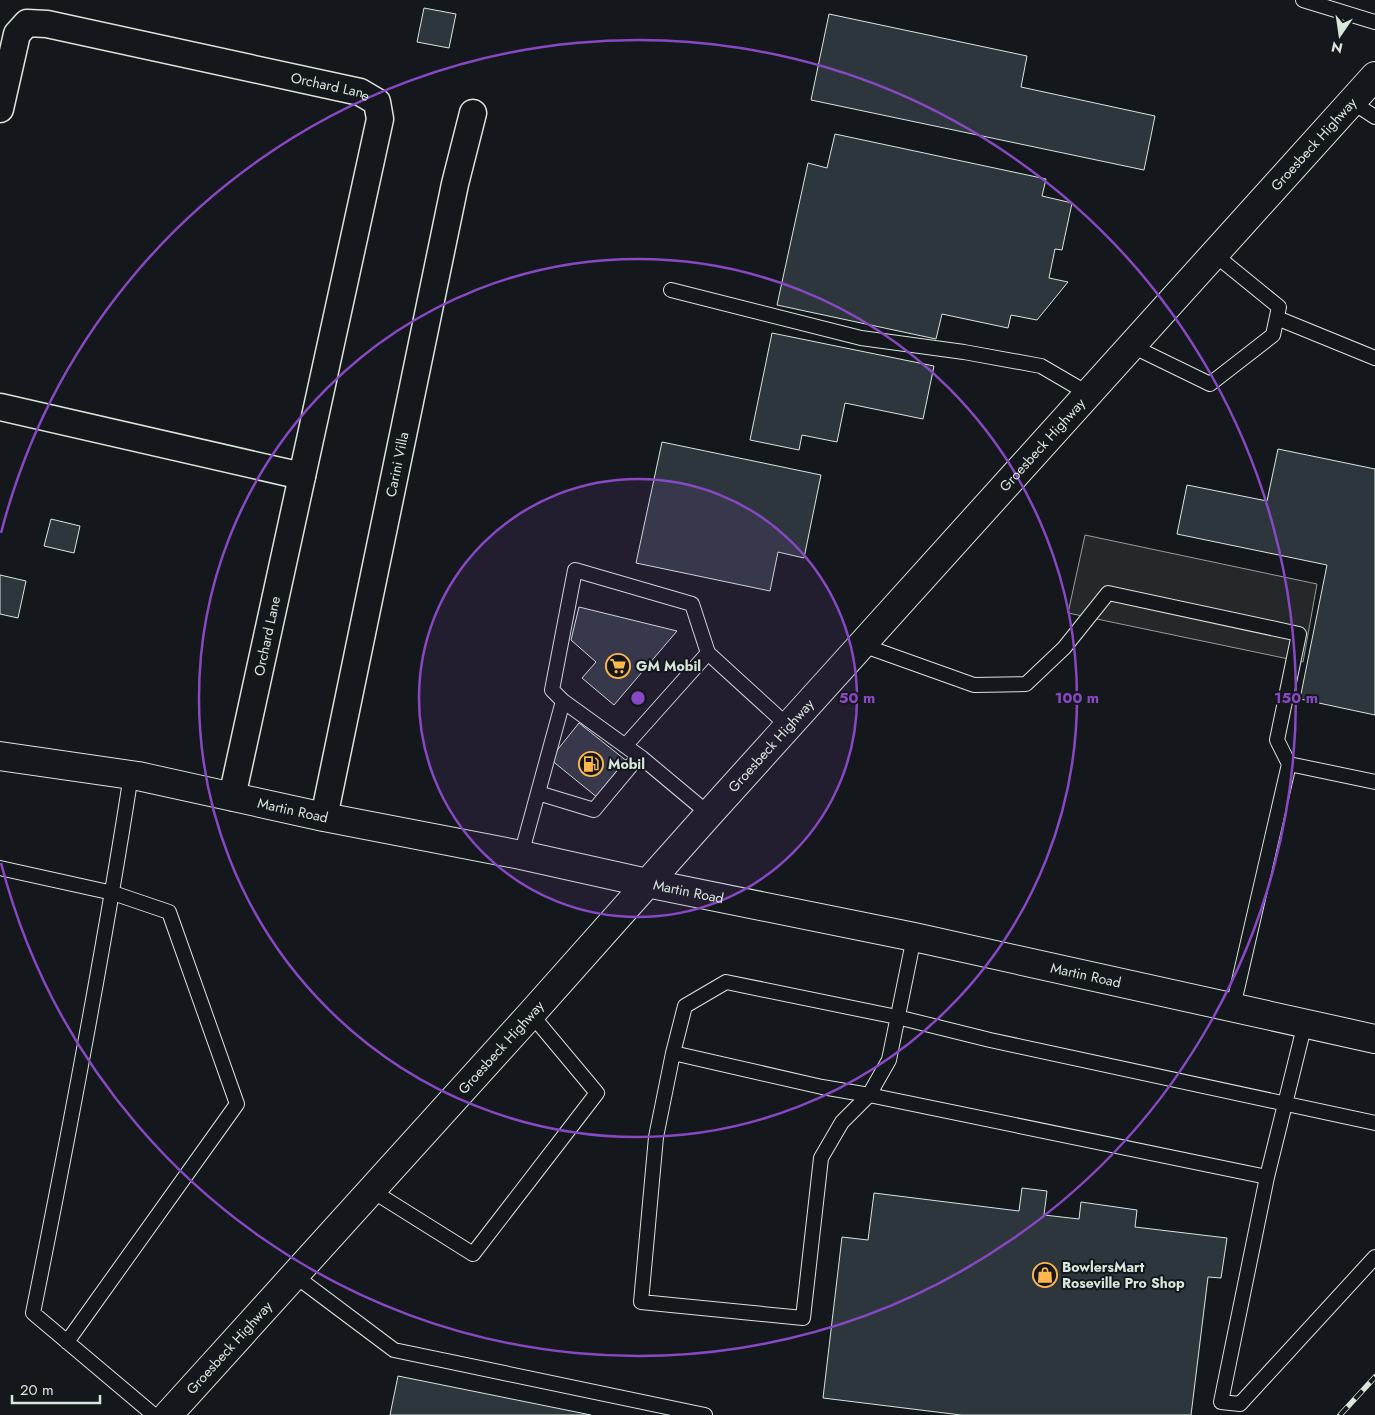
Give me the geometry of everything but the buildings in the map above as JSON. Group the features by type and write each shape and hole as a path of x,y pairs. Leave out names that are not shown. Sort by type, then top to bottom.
{"main road":[{"name":"Groesbeck Highway","path":"168,1415 1375,76"},
{"name":"Martin Road","path":"0,756 131,775 324,817 522,855 648,883 914,937 1375,1039"}],"street":[{"name":"Orchard Lane","path":"0,109 17,34 27,23 46,24 360,92 377,102 380,119 232,796"},
{"name":"Carini Villa","path":"324,817 455,184 473,112"},
{"path":"0,407 302,476"}],"lane":[{"path":"1303,0 1375,22"},
{"path":"1352,102 1375,117"},
{"path":"1132,346 1210,384 1273,335 1279,307 1214,254"},
{"path":"671,290 861,338 964,352 1041,366 1089,394"},
{"path":"1277,318 1375,358"},
{"path":"709,814 639,756 563,701 552,690 575,570 692,604 708,653 788,726"},
{"path":"862,645 974,685 1026,684 1064,648 1108,593 1299,634 1277,740 1289,764 1233,1007"},
{"path":"625,746 708,653"},
{"path":"522,855 563,701"},
{"path":"538,793 594,810 639,756"},
{"path":"1289,764 1375,782"},
{"path":"131,775 113,893 33,1313 154,1415"},
{"path":"0,868 113,893 169,912 237,1104 68,1342"},
{"path":"914,937 897,1017 889,1060 869,1095 842,1122 821,1158 803,1318 641,1302 656,1138 684,1006 726,982 897,1017 990,1040 1375,1124"},
{"path":"371,1190 473,1254 597,1093 531,1014"},
{"path":"1304,1023 1267,1177 1221,1402 1240,1404 1375,1257"},
{"path":"673,1053 822,1087 1267,1177"},
{"path":"294,1275 394,1350 705,1415"}],"shaded area":[{"path":"1085,535 1317,584 1303,662 1068,613"}],"railway":[{"path":"1340,1415 1375,1377"}],"place":[{"name":"GM Mobil","path":"618,666"},
{"name":"Mobil","path":"591,764"},
{"name":"BowlersMart Roseville Pro Shop","path":"1045,1275"}]}
